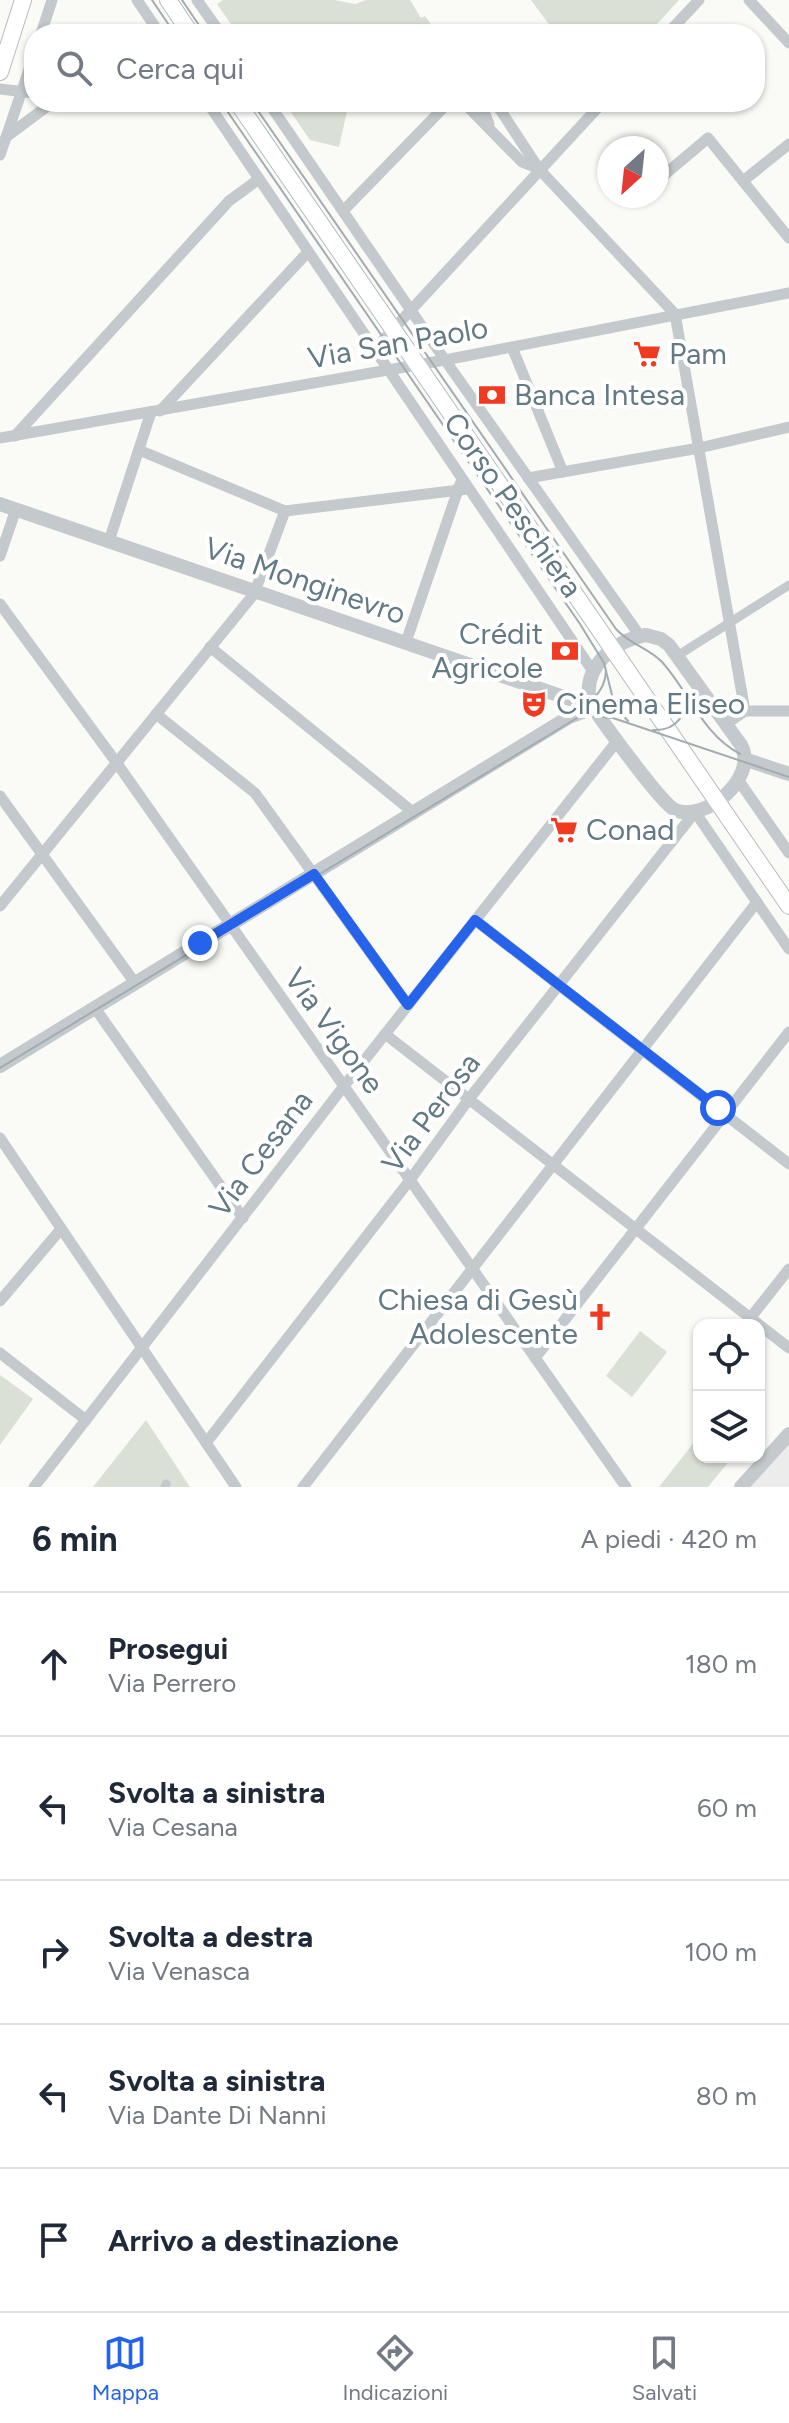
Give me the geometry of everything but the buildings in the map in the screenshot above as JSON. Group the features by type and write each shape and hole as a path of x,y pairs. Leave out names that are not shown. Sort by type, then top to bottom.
{"main road":[{"path":"0,72 23,0"},
{"path":"171,6 184,24"},
{"name":"Corso Peschiera","path":"244,112 789,906"}],"street":[{"path":"44,24 52,0"},
{"path":"137,0 149,24"},
{"path":"171,6 191,0"},
{"path":"197,0 214,24"},
{"path":"676,24 699,0"},
{"path":"749,0 789,43"},
{"path":"0,89 24,92"},
{"path":"0,155 24,101"},
{"path":"6,138 40,112"},
{"name":"Corso Peschiera","path":"214,112 463,485 592,670"},
{"name":"Corso Peschiera","path":"275,112 640,636"},
{"path":"343,211 439,112"},
{"path":"473,112 522,162 539,169"},
{"path":"484,112 493,133"},
{"path":"502,112 539,169 675,314 745,711"},
{"path":"375,349 593,112"},
{"path":"669,171 708,138 789,238"},
{"path":"743,181 789,144"},
{"path":"15,436 229,201 259,179"},
{"path":"109,541 139,450 156,412 308,252"},
{"name":"Via San Paolo","path":"0,438 445,360 789,293"},
{"path":"512,347 563,472"},
{"path":"528,478 699,448 789,427"},
{"path":"139,450 285,511 463,485 406,642"},
{"name":"Via Monginevro","path":"0,504 593,708"},
{"path":"0,556 16,509"},
{"path":"0,906 255,592 285,511"},
{"path":"677,656 789,585"},
{"name":"Via Vigone","path":"0,604 116,762 626,1487"},
{"path":"640,636 662,640 677,656 744,750 747,760 739,781 695,812 681,812 663,801 593,708 588,691 592,670 601,658 640,636"},
{"path":"210,647 414,813"},
{"path":"0,1066 569,717 593,708"},
{"path":"726,724 745,711 789,711"},
{"path":"156,714 255,793 408,1005"},
{"name":"Via Cesana","path":"34,1487 344,1086 618,740"},
{"path":"747,760 789,774"},
{"path":"739,781 789,853"},
{"path":"0,796 135,983"},
{"path":"695,812 789,949"},
{"name":"Via Perosa","path":"206,1443 469,1099 695,812"},
{"path":"303,1487 757,902"},
{"path":"475,920 789,1164"},
{"path":"95,1008 243,1218"},
{"path":"535,1358 789,1032"},
{"path":"385,1034 789,1348"},
{"path":"0,1138 236,1487"},
{"path":"0,1301 61,1229"},
{"path":"751,1317 789,1269"},
{"path":"0,1353 86,1420"},
{"path":"741,1487 789,1434"}],"shaded area":[{"path":"223,0 334,0 355,4 366,0 410,0 421,18 425,16 431,24 231,24 217,4"},
{"path":"531,0 679,0 657,24 549,24"},
{"path":"291,112 347,112 339,147 310,140"},
{"path":"640,1331 667,1352 632,1397 606,1376"},
{"path":"0,1375 33,1399 0,1445"},
{"path":"146,1420 190,1487 93,1487"},
{"path":"693,1444 693,1463 728,1463 708,1487 659,1487"},
{"path":"789,1444 789,1487 750,1487"}],"tram line":[{"path":"152,0 168,24"},
{"path":"182,0 198,24"},
{"path":"228,112 580,624 604,663 615,707 628,721"},
{"path":"259,112 616,629 662,662 716,736 740,754"},
{"path":"570,714 599,692 606,671"},
{"path":"653,730 668,728 679,720 684,707 682,692"},
{"path":"0,1068 582,715 613,718 789,777"}],"place":[{"name":"Pam","path":"647,354"},
{"name":"Banca Intesa","path":"492,395"},
{"name":"Crédit Agricole","path":"565,651"},
{"name":"Cinema Eliseo","path":"534,704"},
{"name":"Conad","path":"564,830"},
{"name":"Chiesa di Gesù Adolescente","path":"600,1317"}],"route":[{"path":"200,943 314,874 408,1005 475,920 718,1108"}]}
